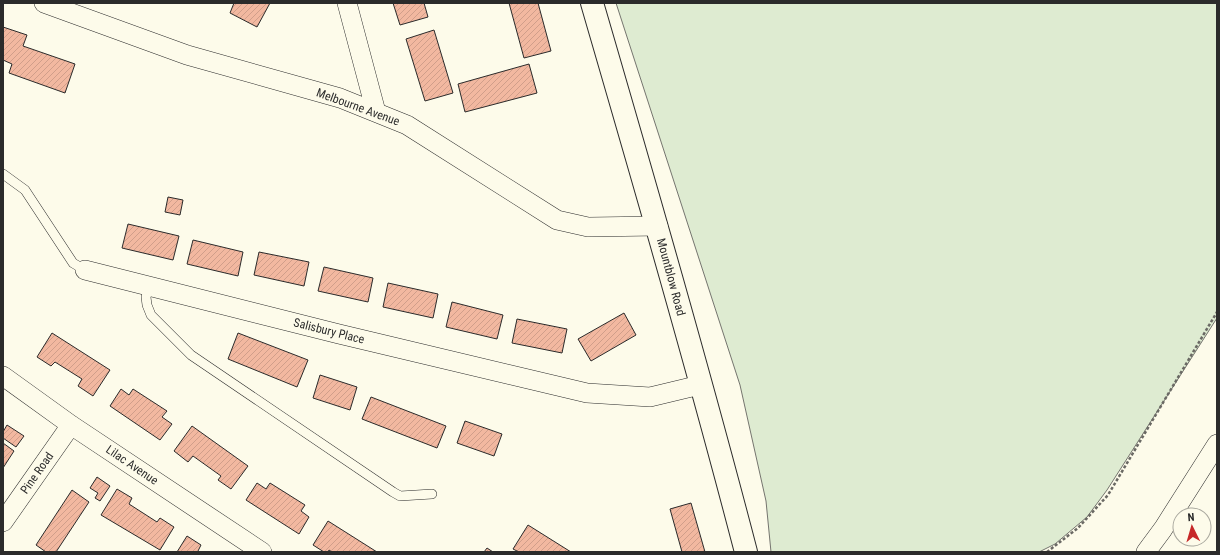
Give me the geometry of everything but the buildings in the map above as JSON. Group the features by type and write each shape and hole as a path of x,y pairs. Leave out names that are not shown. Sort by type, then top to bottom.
{"street":[{"name":"Melbourne Avenue","path":"44,3 86,11 188,54 340,98 407,125 557,220 588,227 658,226"},
{"path":"347,3 376,112"},
{"name":"Mountblow Road","path":"592,3 658,226 746,552"},
{"name":"Salisbury Place","path":"85,270 339,334 587,393 650,397 700,385"},
{"name":"Lilac Avenue","path":"3,376 71,425 262,552"},
{"name":"Pine Road","path":"3,522 71,425"},
{"path":"1146,552 1163,529 1217,444"}],"lane":[{"name":"Salisbury Place","path":"3,174 26,190 73,263 85,270"},
{"path":"149,286 146,301 151,315 191,355 393,492 400,496 432,494"}],"path":[{"path":"1046,552 1078,528 1108,495 1217,312"}],"green space":[{"path":"616,3 1217,3 1217,318 1107,490 1087,517 1055,544 1039,552 771,552 766,501 740,385"}]}
